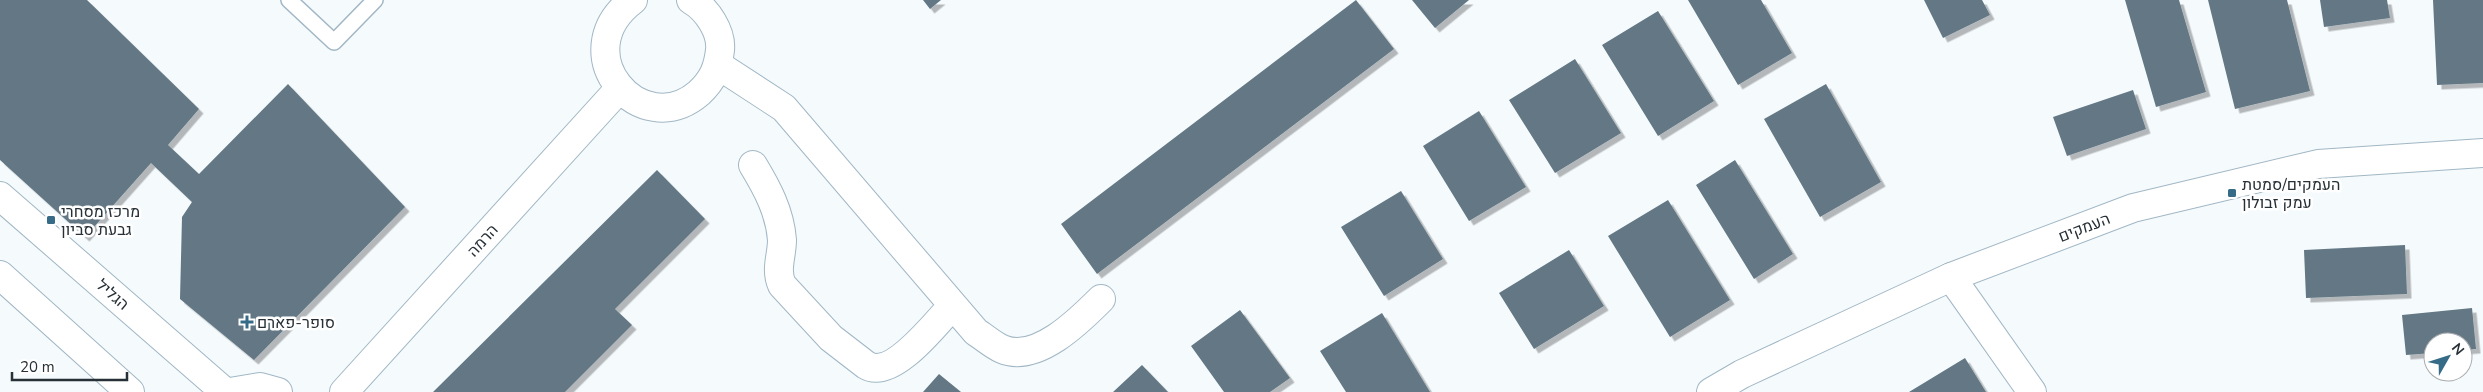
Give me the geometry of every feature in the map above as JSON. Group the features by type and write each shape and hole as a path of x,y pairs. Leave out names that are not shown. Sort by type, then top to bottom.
{"street":[{"path":"633,0 620,10 607,33 605,47 606,62 610,74 620,88 633,99 649,105 673,106 689,101 710,83 718,65 721,45 716,27 698,1"},
{"path":"718,65 784,108 952,306 976,332 1002,350 1026,352 1041,346 1064,332 1101,299"},
{"name":"הרמה","path":"344,392 620,88"},
{"name":"העמקים","path":"1711,392 1742,374 1951,277 2133,208 2318,164 2483,153"},
{"path":"753,165 772,195 782,239 778,275 782,285 831,338 866,365 871,368 884,368 900,359 952,306"},
{"name":"הגליל","path":"0,196 225,392"},
{"path":"0,275 130,392"},
{"path":"1951,277 2032,392"},
{"path":"230,392 260,387 278,392"}],"lane":[{"path":"289,0 334,42 375,0"}],"building":[{"path":"0,0 87,0 199,109 168,145 199,174 288,84 405,207 254,360 180,299 182,217 192,202 151,163 85,237 0,160"},
{"path":"923,0 941,0 930,9"},
{"path":"1356,0 1394,49 1097,274 1061,224"},
{"path":"1412,0 1469,0 1435,28"},
{"path":"1688,0 1761,0 1792,53 1738,85"},
{"path":"1924,0 1982,0 1990,15 1943,38"},
{"path":"2125,0 2179,0 2206,92 2156,107"},
{"path":"2208,0 2287,0 2310,91 2235,109"},
{"path":"2320,0 2387,0 2390,18 2324,27"},
{"path":"2433,0 2483,0 2483,83 2437,85"},
{"path":"1658,11 1714,101 1658,136 1602,45"},
{"path":"1575,59 1621,133 1555,173 1509,100"},
{"path":"1826,84 1881,182 1820,217 1764,119"},
{"path":"2133,90 2146,129 2067,156 2053,117"},
{"path":"1479,111 1526,187 1469,221 1423,146"},
{"path":"1735,160 1793,254 1754,279 1696,185"},
{"path":"657,170 705,219 615,309 632,325 565,392 433,392"},
{"path":"1401,191 1443,259 1384,296 1341,227"},
{"path":"1668,200 1730,300 1670,337 1608,236"},
{"path":"2405,245 2407,294 2306,298 2304,250"},
{"path":"1569,250 1604,306 1534,349 1499,293"},
{"path":"2472,308 2476,349 2473,349 2473,332 2423,332 2423,354 2406,355 2402,315"},
{"path":"1240,310 1290,378 1270,392 1224,392 1191,346"},
{"path":"1382,313 1430,392 1346,392 1320,351"},
{"path":"1965,358 1986,392 1909,392"},
{"path":"1142,365 1168,392 1113,392"},
{"path":"939,374 961,392 923,392"}],"place":[{"name":"העמקים/סמטת עמק זבולון","path":"2232,193"},
{"name":"מרכז מסחרי גבעת סביון","path":"51,220"},
{"name":"סופר-פארם","path":"247,322"}]}
